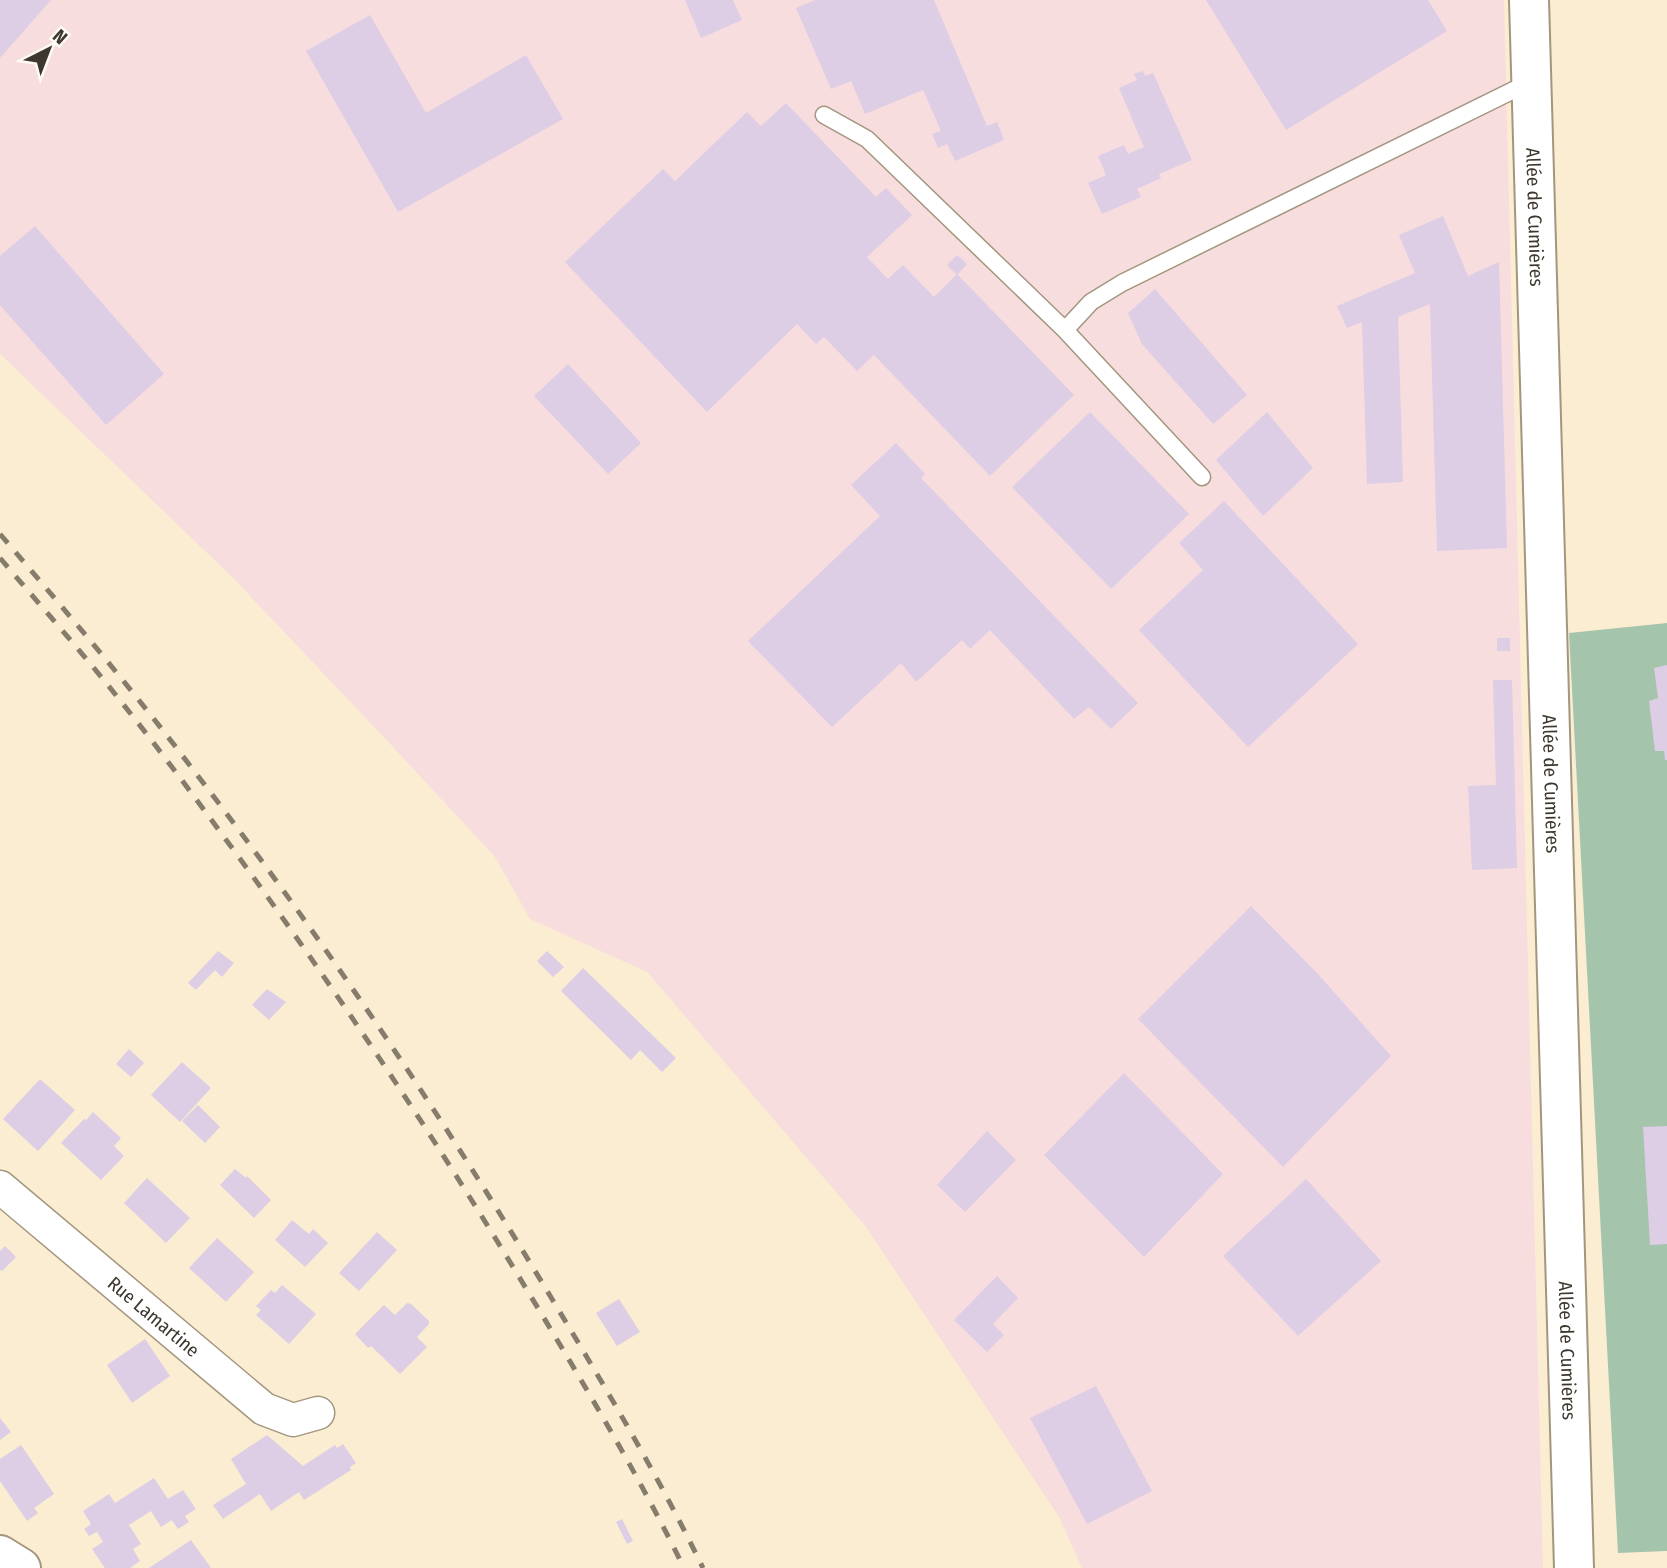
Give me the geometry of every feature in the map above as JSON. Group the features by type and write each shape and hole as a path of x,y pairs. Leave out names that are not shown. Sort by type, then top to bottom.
{"main road":[{"name":"Allée de Cumières","path":"1529,0 1574,1568"},
{"path":"0,1555 21,1568"}],"street":[{"name":"Rue Lamartine","path":"0,1187 264,1409 293,1420 318,1413"}],"lane":[{"path":"1065,330 1091,302 1122,283 1532,80"},
{"path":"824,115 867,139 1065,330 1202,477"}],"shaded area":[{"path":"0,0 1504,0 1543,1568 1082,1568 1059,1517 866,1227 647,972 530,919 495,857 392,746 232,577 0,354"}],"green space":[{"path":"1667,623 1667,1551 1618,1553 1569,633"}],"building":[{"path":"0,0 51,0 0,58"},
{"path":"685,0 733,0 742,20 701,38"},
{"path":"815,0 934,0 987,126 997,122 1004,140 955,161 947,144 938,148 932,134 941,131 923,90 865,114 851,81 831,89 796,8"},
{"path":"1206,0 1428,0 1447,31 1286,130"},
{"path":"370,15 426,113 526,55 563,119 398,212 306,51"},
{"path":"1143,71 1145,76 1153,73 1192,160 1159,174 1161,178 1137,189 1141,197 1102,214 1088,183 1106,175 1098,156 1124,145 1128,154 1144,147 1119,88 1137,80 1134,74"},
{"path":"786,103 876,197 886,188 912,215 867,257 888,279 903,265 934,297 957,274 1074,395 990,476 874,355 857,371 824,337 816,344 797,324 707,412 565,262 663,169 675,181 747,112 761,126"},
{"path":"1443,216 1468,276 1499,262 1507,548 1437,551 1430,304 1398,317 1403,482 1367,484 1362,322 1347,328 1337,306 1415,273 1399,235"},
{"path":"35,226 164,374 106,425 0,305 0,256"},
{"path":"957,255 967,264 957,275 947,265"},
{"path":"1155,289 1247,395 1213,424 1142,344 1128,313"},
{"path":"568,364 641,443 608,474 534,396"},
{"path":"1090,412 1189,514 1111,589 1012,487"},
{"path":"1267,412 1313,468 1263,516 1216,460"},
{"path":"896,443 925,474 921,478 1138,703 1111,729 1089,707 1074,719 990,630 970,649 962,640 916,682 901,663 832,727 748,641 880,516 851,485"},
{"path":"1224,501 1358,644 1248,747 1139,630 1203,570 1179,543"},
{"path":"1497,638 1510,638 1510,651 1497,651"},
{"path":"1667,665 1665,760 1664,751 1655,751 1649,701 1658,698 1654,668"},
{"path":"1493,680 1512,680 1517,868 1472,870 1468,786 1496,785"},
{"path":"1251,906 1317,973 1391,1056 1283,1167 1138,1019"},
{"path":"218,951 234,963 222,977 215,970 196,990 188,983"},
{"path":"547,951 564,967 553,977 537,961"},
{"path":"583,968 676,1058 662,1072 640,1050 631,1060 561,991"},
{"path":"267,989 286,1002 269,1020 252,1005"},
{"path":"129,1049 144,1063 131,1077 116,1064"},
{"path":"182,1062 211,1088 180,1122 151,1095"},
{"path":"1124,1073 1223,1174 1144,1257 1044,1155"},
{"path":"40,1079 75,1110 38,1151 3,1119"},
{"path":"198,1105 220,1127 205,1143 182,1121"},
{"path":"93,1112 121,1138 114,1146 124,1156 101,1180 61,1143"},
{"path":"1667,1126 1667,1244 1650,1245 1643,1127"},
{"path":"987,1131 1016,1160 965,1212 937,1185"},
{"path":"235,1169 246,1178 247,1176 271,1200 254,1218 220,1185"},
{"path":"147,1178 190,1218 166,1243 124,1203"},
{"path":"1306,1179 1381,1261 1298,1336 1223,1256"},
{"path":"292,1220 309,1234 313,1229 328,1243 305,1267 275,1240"},
{"path":"377,1232 397,1250 359,1291 339,1273"},
{"path":"217,1238 254,1272 226,1302 189,1268"},
{"path":"5,1246 16,1257 2,1271 0,1251"},
{"path":"997,1276 1018,1298 993,1324 1004,1335 987,1352 954,1320"},
{"path":"282,1285 316,1314 289,1344 256,1315 261,1310 256,1306 271,1290 275,1293"},
{"path":"619,1299 640,1332 617,1346 596,1313"},
{"path":"407,1303 429,1321 417,1337 427,1347 400,1374 355,1334 384,1305 395,1315"},
{"path":"145,1339 170,1376 132,1403 107,1365"},
{"path":"1096,1386 1152,1491 1087,1524 1030,1418"},
{"path":"0,1418 11,1432 0,1440"},
{"path":"267,1435 303,1466 335,1445 337,1448 343,1444 356,1463 350,1467 351,1470 304,1500 299,1492 271,1511 260,1494 223,1519 213,1505 246,1484 231,1459"},
{"path":"21,1445 54,1494 34,1508 38,1513 27,1521 0,1481 0,1459"},
{"path":"154,1478 168,1499 183,1490 196,1509 185,1516 189,1522 178,1529 172,1520 161,1527 151,1511 129,1525 141,1544 133,1549 140,1561 130,1568 105,1568 92,1549 103,1542 97,1532 89,1536 84,1529 91,1524 83,1511 109,1494 115,1503"},
{"path":"622,1519 633,1541 627,1544 616,1522"},
{"path":"191,1540 211,1568 149,1568"}],"railway":[{"path":"0,534 188,763 285,893 378,1026 467,1161 572,1332 649,1465 703,1568"},
{"path":"0,558 90,663 164,757 351,1016 423,1124 548,1324 628,1462 684,1568"}]}
